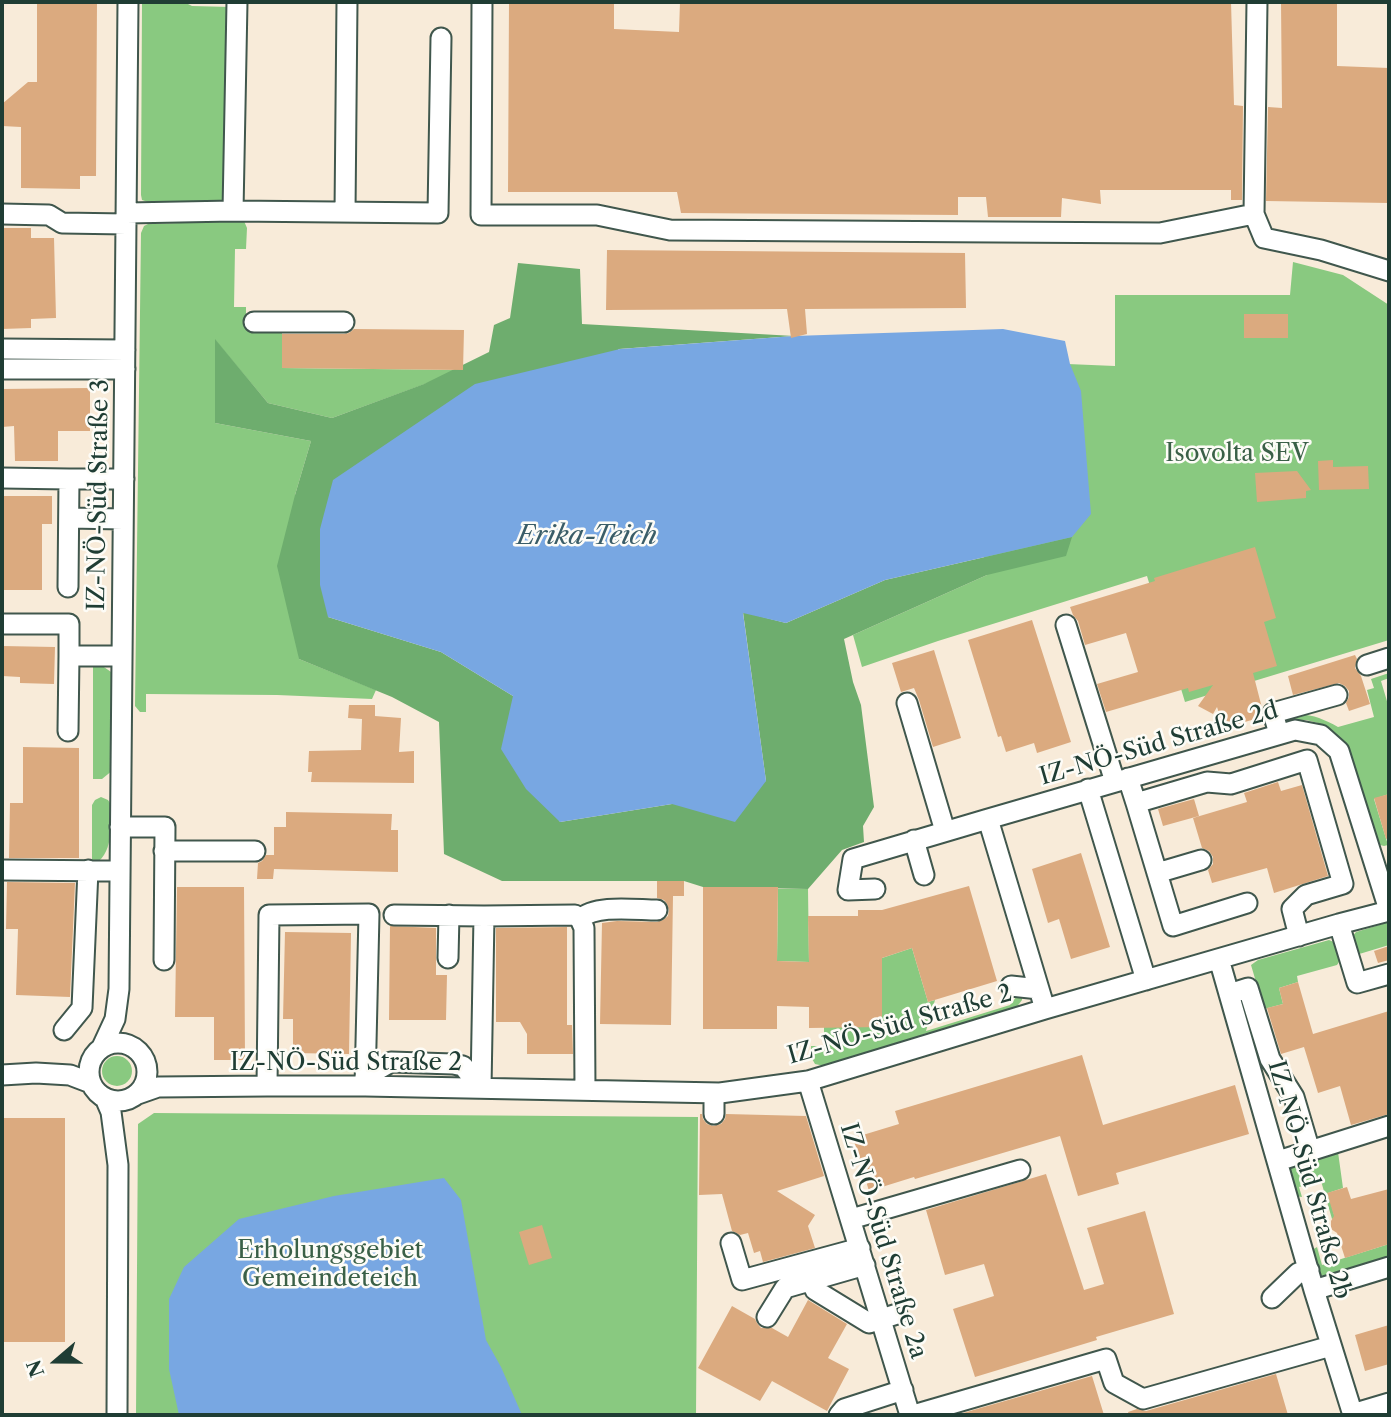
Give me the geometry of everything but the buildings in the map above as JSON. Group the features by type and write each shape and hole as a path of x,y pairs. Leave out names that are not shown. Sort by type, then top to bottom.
{"street":[{"name":"IZ-NÖ-Süd Straße 3","path":"98,1051 115,1019 119,989 128,2"},
{"path":"233,211 237,2"},
{"path":"345,212 347,2"},
{"path":"482,2 481,215 597,215 670,230 1160,233 1254,214"},
{"path":"1257,2 1254,214 1264,238 1321,250 1389,271"},
{"path":"2,214 49,215 62,223 233,211 438,213 442,38"},
{"path":"254,322 344,322"},
{"path":"2,349 125,360"},
{"path":"2,369 125,360"},
{"path":"2,478 124,479"},
{"path":"68,587 69,479"},
{"path":"69,518 123,519"},
{"path":"2,624 69,624 68,731"},
{"path":"1066,625 1122,780 1136,803 1173,926 1247,903"},
{"path":"69,656 122,656"},
{"path":"1367,664 1389,658"},
{"path":"1279,734 1273,713 1337,695"},
{"path":"907,703 945,831"},
{"name":"IZ-NÖ-Süd Straße 2d","path":"875,888 848,890 853,859 1295,730 1321,734 1339,751 1389,911"},
{"path":"1199,757 1207,782"},
{"path":"1136,803 1207,782 1231,783 1307,760 1343,884 1306,895 1292,909 1299,936"},
{"path":"1088,789 1146,980"},
{"path":"988,819 1045,1009"},
{"path":"120,827 164,827 164,960"},
{"path":"914,840 924,874"},
{"path":"164,851 255,851"},
{"path":"1157,873 1201,860"},
{"path":"2,870 120,870"},
{"path":"64,1030 82,1007 88,870"},
{"path":"580,919 584,914 596,910 657,910"},
{"name":"IZ-NÖ-Süd Straße 2","path":"134,1097 158,1087 365,1082 481,1088 714,1093 808,1081 1045,1009 1389,911"},
{"path":"267,1086 269,915 369,914 365,1082"},
{"path":"394,915 575,915 580,919 584,928 585,1090"},
{"path":"448,958 449,915"},
{"path":"481,1088 484,916"},
{"path":"1339,924 1357,983 1389,974"},
{"name":"IZ-NÖ-Süd Straße 2b","path":"1219,959 1352,1414"},
{"path":"1011,986 1039,989"},
{"path":"1229,994 1248,988 1270,1059 1294,1097 1310,1151"},
{"name":"IZ-NÖ-Süd Straße 3","path":"119,989 139,1054"},
{"path":"36,1073 77,1064 111,1043 121,1042 139,1054 148,1071 144,1086 134,1097 118,1165"},
{"path":"98,1051 90,1062 89,1072 90,1083 96,1092 118,1102 134,1097"},
{"name":"IZ-NÖ-Süd Straße 2","path":"139,1054 165,1075 201,1086"},
{"path":"2,1075 70,1075 90,1083"},
{"name":"IZ-NÖ-Süd Straße 2a","path":"808,1081 862,1256 889,1316 903,1390 912,1415"},
{"path":"714,1093 714,1114"},
{"path":"105,1098 111,1112 118,1165 117,1415"},
{"path":"1278,1161 1389,1126"},
{"path":"850,1219 1020,1170"},
{"path":"731,1243 742,1280 862,1256"},
{"path":"767,1317 785,1288 812,1280 862,1256"},
{"path":"1314,1290 1389,1268"},
{"path":"1272,1298 1298,1273 1309,1270"},
{"path":"812,1280 815,1290 869,1323 889,1316"},
{"path":"912,1415 1106,1359 1114,1383 1143,1399 1331,1346"},
{"path":"839,1415 844,1409 903,1390"},
{"path":"1352,1414 1389,1403"}],"green space":[{"path":"142,2 184,2 192,6 231,7 229,191 223,202 142,200"},
{"path":"244,221 247,228 246,249 235,249 234,307 246,307 246,327 282,328 282,368 463,370 332,418 268,403 215,340 215,423 311,441 295,495 299,659 376,690 372,699 146,694 146,712 140,712 135,706 141,233 148,224"},
{"name":"Isovolta SEV","path":"1293,262 1343,275 1389,305 1389,640 1185,702 1147,576 862,667 853,635 987,575 949,359 1115,366 1115,295 1290,295"},
{"path":"518,263 580,269 582,324 794,336 619,349 328,617 441,652 513,696 560,822 672,804 766,781 743,612 786,623 885,580 1072,537 1066,556 987,575 844,639 861,705 874,807 863,826 864,842 842,850 808,889 703,887 684,881 502,881 444,854 439,722 392,697 299,659 277,566 311,441 215,423 215,339 268,403 332,418 424,384 489,352 494,325 510,318"},
{"path":"93,664 101,665 114,674 113,770 102,779 93,779"},
{"path":"1389,673 1389,678 1381,681 1389,708 1389,794 1374,799 1388,845 1384,846 1376,844 1344,743 1329,728 1306,720 1295,721 1293,715 1316,717 1338,727 1374,717 1367,690 1374,688 1371,679"},
{"path":"101,797 108,800 112,806 110,840 104,855 92,865 92,805"},
{"path":"778,889 808,889 809,962 777,961"},
{"path":"1389,922 1389,945 1356,955 1351,938 1356,932"},
{"path":"1329,940 1339,951 1337,965 1297,976 1298,982 1279,988 1283,1004 1264,1009 1251,965 1258,960"},
{"path":"912,948 928,1002 935,1000 926,1031 1010,1005 1017,996 1022,997 1022,1000 1016,1008 951,1031 949,1028 924,1034 911,1042 824,1066 815,1064 811,1057 811,1046 824,1046 824,1027 882,1027 882,958"},
{"path":"117,1056 128,1060 132,1071 128,1082 117,1086 106,1082 102,1071 106,1060"},
{"name":"Erholungsgebiet Gemeindeteich","path":"154,1113 698,1117 696,1415 136,1415 138,1124"},
{"path":"1338,1152 1343,1188 1328,1193 1335,1218 1332,1219 1321,1181 1299,1187 1302,1197 1294,1196 1289,1175 1294,1164"},
{"path":"1389,1244 1389,1260 1328,1278 1318,1271 1312,1250 1317,1247 1322,1265"}],"water":[{"name":"Erika-Teich","path":"1003,329 1065,341 1070,364 1081,391 1091,514 1072,537 885,580 786,623 743,613 766,781 735,822 672,804 560,822 526,789 501,749 513,696 441,652 328,617 320,585 320,529 333,480 475,384 620,349 794,336"},
{"path":"444,1178 461,1200 486,1340 522,1415 179,1415 169,1369 169,1299 184,1267 239,1219 334,1196"}]}
